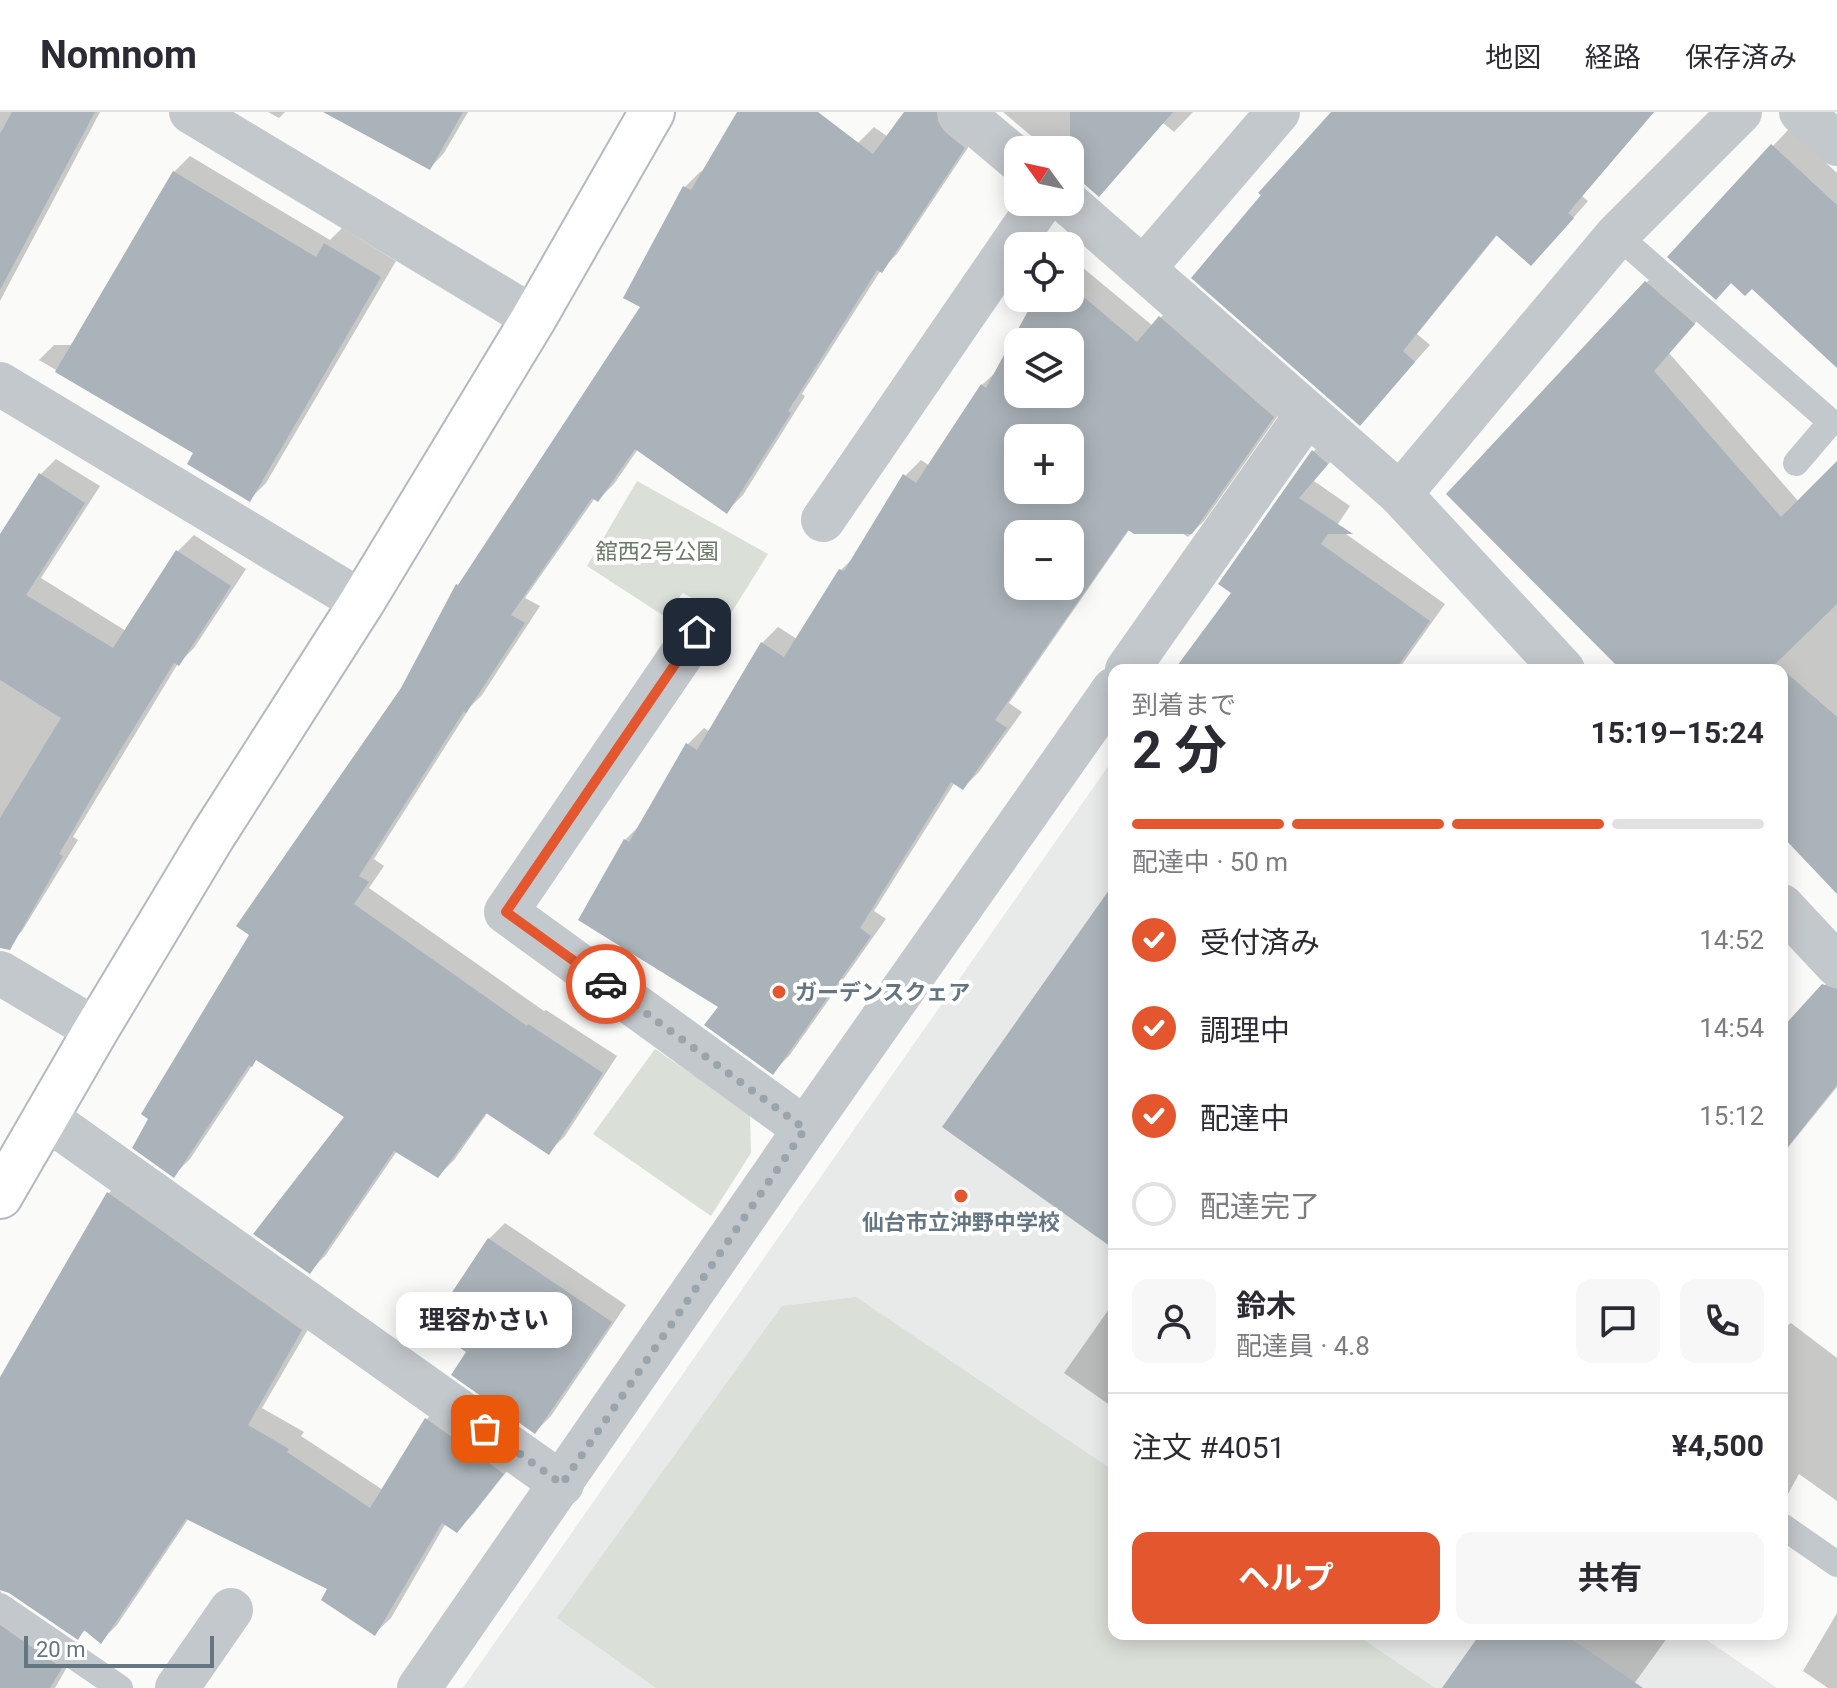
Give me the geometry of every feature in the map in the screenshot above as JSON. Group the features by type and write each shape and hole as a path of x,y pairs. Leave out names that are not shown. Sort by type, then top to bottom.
{"street":[{"path":"191,112 534,318"},
{"path":"0,1196 212,837 362,602 534,318 652,112"},
{"path":"961,112 1004,148"},
{"path":"1144,268 1278,112"},
{"path":"1400,494 1617,235 1740,112"},
{"path":"1801,112 1837,144"},
{"path":"823,520 1031,216"},
{"path":"1083,216 1400,494 1557,664"},
{"path":"0,384 362,602"},
{"path":"1131,664 1307,414"},
{"path":"697,632 506,912 805,1129"},
{"path":"419,1688 1108,698"},
{"path":"1788,912 1837,965"},
{"path":"0,973 96,1030"},
{"path":"45,1117 562,1484"},
{"path":"177,1688 231,1610"}],"lane":[{"path":"1617,235 1834,419 1796,463"},
{"path":"1788,1530 1837,1564"},
{"path":"0,1606 120,1688"}],"shaded area":[{"name":"仙台市立沖野中学校","path":"1108,767 1108,1640 1707,1640 1777,1688 463,1688"}],"green space":[{"name":"舘西2号公園","path":"637,481 768,554 728,618 683,593 664,616 587,566"},
{"path":"655,1049 750,1113 751,1153 711,1216 593,1134"},
{"path":"856,1297 1108,1467 1108,1640 1364,1640 1435,1688 656,1688 557,1618 782,1306"}],"building":[{"path":"12,112 95,112 0,290 0,134"},
{"path":"323,112 463,112 430,170"},
{"path":"737,112 818,112 873,154 904,112 937,112 944,131 965,148 882,273 877,270 727,514 635,449 598,502 592,498 511,615 525,623 466,713 464,711 359,876 369,882 354,904 527,1026 603,1073 549,1155 486,1113 438,1178 394,1151 310,1274 253,1234 344,1117 256,1060 252,1067 249,1065 174,1178 132,1148 148,1119 141,1114 249,935 236,926 401,688 456,584 640,307 623,298 683,186 691,190"},
{"path":"1070,112 1173,112 1099,197 1084,184 1084,136 1070,136"},
{"path":"1331,112 1654,112 1568,213 1574,218 1531,266 1496,235 1403,351 1415,362 1360,426 1191,278 1261,195 1258,193"},
{"path":"1771,144 1837,205 1837,368 1752,289 1745,296 1731,283 1716,300 1667,257"},
{"path":"173,171 316,257 324,243 381,277 250,502 187,464 193,453 55,372"},
{"path":"1645,281 1695,324 1654,371 1781,517 1837,461 1837,604 1775,664 1615,664 1446,494"},
{"path":"1085,298 1137,342 1159,316 1274,417 1192,534 1134,534 1128,530 1084,593 1084,520 1004,520 1004,600 1079,600 995,720 1007,728 963,790 951,782 860,928 871,936 773,1075 704,1025 718,1007 578,920 624,839 629,842 686,743 697,750 761,642 784,657 839,569 844,571 903,474 916,483 981,384 986,388 1004,355 1004,408 1084,408 1084,328 1019,328 1027,312 1084,312"},
{"path":"1312,450 1328,464 1299,498 1353,534 1328,534 1321,544 1430,621 1399,664 1178,664 1231,593 1218,584"},
{"path":"39,473 85,503 26,595 113,648 176,550 231,586 179,666 174,663 106,773 59,854 63,856 10,950 0,948 0,818 61,718 0,680 0,534"},
{"path":"1788,674 1837,717 1837,894 1788,842"},
{"path":"1108,892 1108,1245 942,1127"},
{"path":"1822,984 1837,989 1837,1085 1788,1146 1788,1021"},
{"path":"107,1192 302,1330 248,1425 289,1449 287,1452 370,1508 425,1418 504,1474 457,1533 442,1523 375,1636 321,1600 327,1589 186,1519 101,1644 84,1630 78,1640 0,1590 0,1377"},
{"path":"488,1238 612,1322 535,1434 451,1375 466,1352 429,1327"},
{"path":"0,1625 62,1668 50,1688 0,1688"},
{"path":"1476,1640 1573,1640 1643,1688 1442,1688"}],"way so far":[{"path":"485,1429 562,1484 805,1129 606,984"}],"place":[{"name":"ガーデンスクェア","path":"779,992"},
{"name":"仙台市立沖野中学校","path":"961,1196"},
{"name":"理容かさい","path":"485,1429"}],"route":[{"path":"606,984 506,912 697,632"}]}
